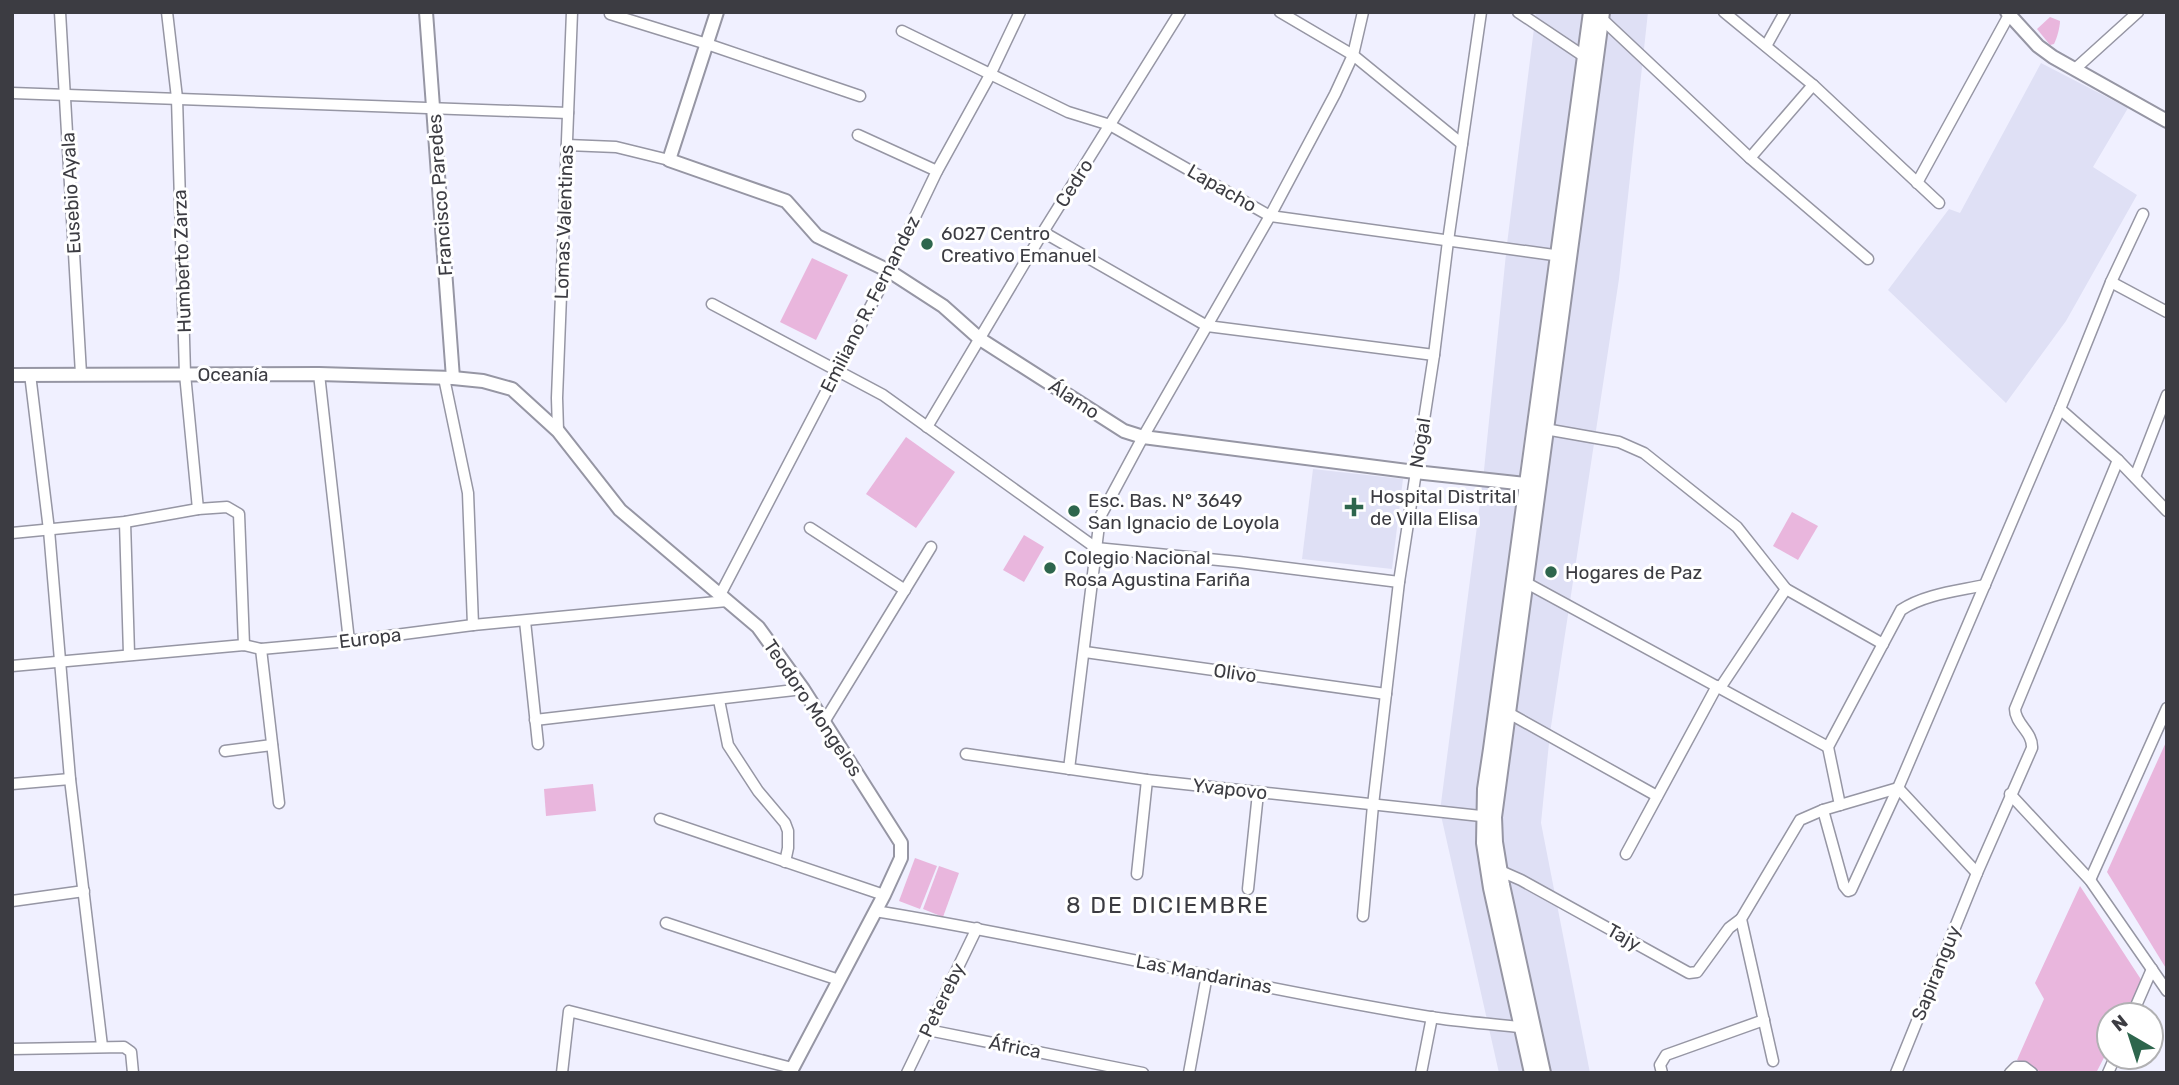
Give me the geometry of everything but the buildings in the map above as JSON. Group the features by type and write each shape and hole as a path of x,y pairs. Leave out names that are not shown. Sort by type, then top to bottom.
{"main road":[{"path":"1532,484 1545,429 1585,57 1596,21"},
{"path":"1532,1073 1528,1029 1494,869 1489,816 1596,21"},
{"path":"1528,1029 1543,1073"}],"street":[{"name":"Eusebio Ayala","path":"60,12 82,374"},
{"name":"Humberto Zarza","path":"167,12 177,98 185,374 198,509"},
{"name":"Francisco Paredes","path":"426,12 448,378"},
{"name":"Lomas Valentinas","path":"558,431 557,398 572,12"},
{"path":"567,145 616,147 669,160 717,12"},
{"name":"Emiliano R. Fernandez","path":"724,598 937,171 990,75 1020,12"},
{"name":"Cedro","path":"927,426 1043,232 1180,12"},
{"path":"1280,12 1353,55 1462,144"},
{"path":"1069,769 1100,517 1270,216 1353,55 1363,12"},
{"name":"Nogal","path":"1363,916 1399,582 1434,355 1481,12"},
{"path":"1518,12 1585,57"},
{"path":"1724,12 1813,85 1939,203"},
{"path":"1766,46 1785,12"},
{"path":"2075,68 2138,12"},
{"path":"610,14 860,96"},
{"path":"1917,183 2008,14 2038,46 2167,121"},
{"path":"1596,21 1868,259"},
{"name":"Lapacho","path":"902,31 1069,112 1110,125 1270,216 1563,256"},
{"path":"1750,158 1813,85"},
{"path":"12,93 568,113"},
{"path":"858,135 937,171"},
{"name":"Álamo","path":"669,160 786,201 817,236 889,271 943,306 980,339 1125,430 1143,437 1415,472 1532,484"},
{"path":"1823,810 1844,886 1848,891 1851,890 1898,788 2060,409 2111,282 2143,214"},
{"path":"1043,232 1206,326 1434,355"},
{"path":"2111,282 2167,312"},
{"path":"712,304 883,395 1096,548 1399,582"},
{"path":"30,374 49,530 70,779 102,1046"},
{"path":"319,374 349,641"},
{"name":"Oceanía","path":"12,375 319,374 448,378"},
{"path":"448,378 468,493 473,625"},
{"name":"Teodoro Mongelos","path":"448,378 483,381 512,388 558,431 620,510 758,627 803,689 901,843 901,858 884,895 791,1070"},
{"path":"2135,477 2167,396"},
{"path":"2060,409 2118,460 2167,512"},
{"path":"1545,429 1619,442 1644,453 1737,527 1786,589 1882,644"},
{"name":"Sapiranguy","path":"1896,1073 2033,743 2016,718 2015,709 2118,460"},
{"path":"12,533 125,522 198,509 228,507 239,514 244,645"},
{"path":"125,522 128,654"},
{"path":"810,528 905,590"},
{"path":"824,722 931,547"},
{"path":"1519,579 1828,747"},
{"path":"1840,805 1828,747 1901,610 1910,604 1985,584"},
{"path":"1626,854 1718,687 1786,589"},
{"name":"Europa","path":"12,666 244,645 261,649 349,641 724,598"},
{"path":"525,621 538,744"},
{"path":"261,649 279,803"},
{"name":"Olivo","path":"1084,652 1386,694"},
{"path":"535,720 803,689"},
{"path":"719,700 729,745 758,791 785,822 788,839 785,862"},
{"path":"2090,880 2167,708"},
{"path":"1502,709 1657,796"},
{"path":"225,751 272,745"},
{"name":"Yvapovo","path":"966,754 1033,766 1147,780 1489,816"},
{"path":"12,784 70,779"},
{"path":"1137,874 1147,780"},
{"path":"1773,1061 1741,919 1800,820 1823,810 1898,788"},
{"path":"1898,788 1977,873"},
{"path":"1248,889 1258,793"},
{"path":"2010,794 2090,880 2167,991"},
{"path":"660,819 884,895"},
{"name":"Tajy","path":"1494,869 1521,880 1689,974 1697,972 1728,928 1741,919"},
{"path":"12,901 84,891"},
{"name":"Las Mandarinas","path":"875,911 977,928 1432,1017 1528,1029"},
{"path":"666,923 839,981"},
{"name":"Petereby","path":"906,1073 977,928"},
{"path":"2138,1001 2152,969"},
{"path":"1189,1073 1207,975"},
{"path":"562,1073 569,1011 791,1070"},
{"path":"1420,1073 1432,1017"},
{"path":"1662,1073 1660,1065 1666,1055 1764,1020"},
{"name":"África","path":"928,1030 1143,1073"},
{"path":"12,1049 102,1046 128,1049 131,1052 133,1073"},
{"path":"2010,1073 2016,1066 2024,1067 2032,1073"}],"shaded area":[{"path":"1536,12 1585,12 1518,483 1478,813 1481,814 1530,1073 1499,1073 1440,811 1483,480 1507,244"},
{"path":"1608,12 1648,12 1619,279 1550,733 1541,823 1590,1073 1545,1073 1497,839"},
{"path":"2050,17 2060,21 2055,42 2050,45 2037,29"},
{"path":"2041,63 2128,108 2093,167 2137,195 2066,321 2006,403 1888,290 1949,209 1960,213"},
{"path":"812,258 848,275 816,340 780,322"},
{"path":"906,437 955,472 916,528 866,494"},
{"name":"Hospital Distrital de Villa Elisa","path":"1313,469 1403,479 1392,569 1302,559"},
{"path":"1792,512 1818,526 1798,560 1773,546"},
{"path":"1024,535 1044,547 1024,582 1003,570"},
{"path":"2167,740 2167,970 2107,872"},
{"path":"593,784 596,811 546,816 544,789"},
{"path":"915,858 937,866 920,909 899,901"},
{"path":"939,866 959,873 943,917 923,909"},
{"path":"2080,886 2142,981 2132,1001 2095,1001 2096,1073 2043,1073 2017,1060 2044,999 2035,983"}],"place":[{"name":"6027 Centro Creativo Emanuel","path":"927,244"},
{"name":"Hospital Distrital de Villa Elisa","path":"1354,507"},
{"name":"Esc. Bas. N° 3649 San Ignacio de Loyola","path":"1074,511"},
{"name":"Colegio Nacional Rosa Agustina Fariña","path":"1050,568"},
{"name":"Hogares de Paz","path":"1551,572"}],"district":[{"name":"8 DE DICIEMBRE","path":"1168,905"}]}
